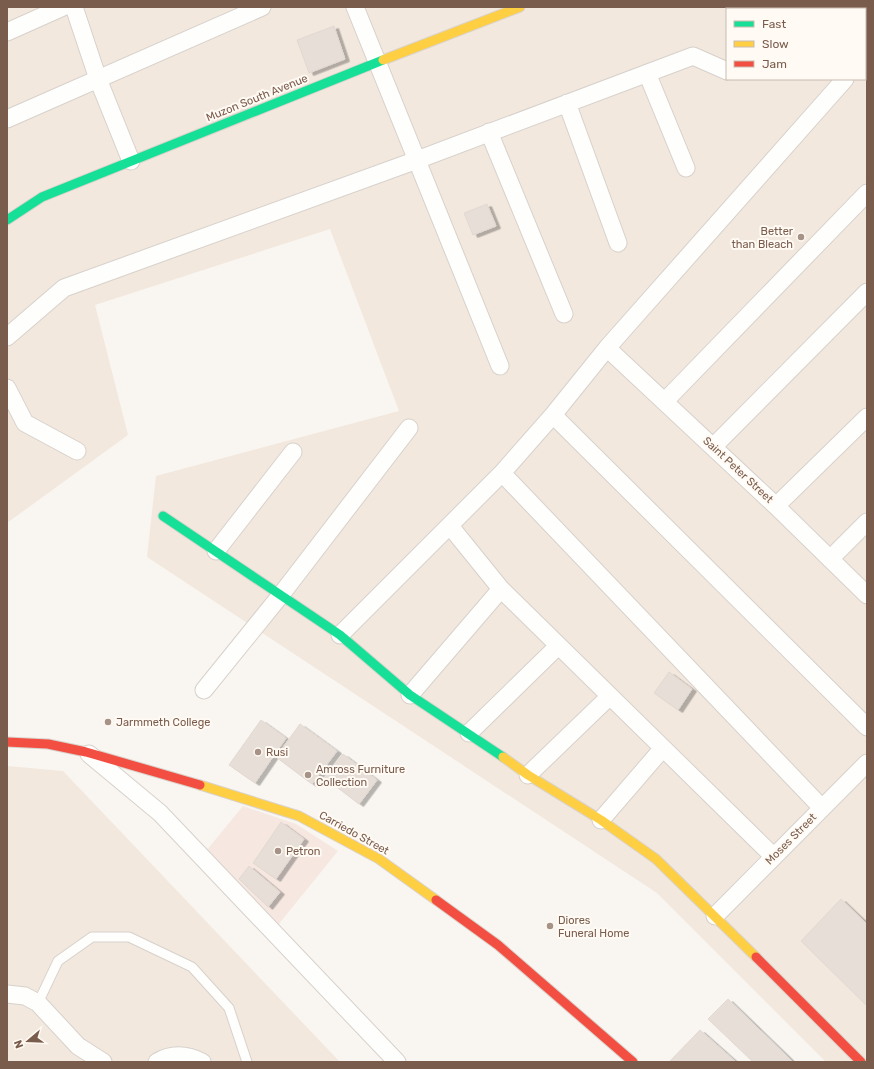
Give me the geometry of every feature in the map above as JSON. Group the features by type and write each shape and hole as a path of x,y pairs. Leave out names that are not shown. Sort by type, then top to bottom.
{"street":[{"path":"7,32 63,7"},
{"path":"74,7 98,79 131,162"},
{"path":"7,119 262,7"},
{"path":"355,7 500,366"},
{"name":"Muzon South Avenue","path":"7,220 42,198 377,62 520,7"},
{"path":"7,337 64,288 416,160 693,56 726,71"},
{"path":"647,73 686,168"},
{"path":"340,635 502,473 554,415 607,348 844,80"},
{"path":"567,103 618,243"},
{"path":"489,132 564,314"},
{"path":"665,401 867,194"},
{"path":"713,447 867,292"},
{"name":"Saint Peter Street","path":"607,348 776,506 867,595"},
{"path":"7,388 25,423 77,451"},
{"path":"554,415 867,727"},
{"path":"776,506 867,417"},
{"path":"204,690 280,596 409,428"},
{"path":"216,551 293,452"},
{"path":"502,473 822,808"},
{"path":"163,516 340,635 410,695 469,733 528,775 601,820 656,859 861,1062"},
{"path":"830,559 867,522"},
{"path":"450,526 501,589 773,856"},
{"path":"410,695 501,589"},
{"path":"469,733 558,646"},
{"path":"528,775 610,696"},
{"name":"Carriedo Street","path":"7,742 48,744 86,752 172,776 299,816 379,859 498,945 633,1062"},
{"path":"601,820 663,748"},
{"path":"86,752 160,813 397,1062"},
{"name":"Moses Street","path":"715,916 867,763"},
{"path":"7,994 25,996 38,1004 78,1046 103,1062"},
{"path":"156,1062 165,1057 179,1055 192,1057 202,1062"}],"lane":[{"path":"38,1004 58,960 92,937 129,937 192,967 229,1008 247,1062"}],"shaded area":[{"path":"7,7 867,7 867,1062 826,1062 657,893 147,557 156,476 399,411 330,229 95,305 128,435 7,523"},
{"path":"7,766 63,771 340,1062 7,1062"},
{"path":"243,806 296,824 338,851 278,925 206,851"}],"building":[{"path":"334,26 345,59 309,73 297,40"},
{"path":"487,204 496,226 473,235 464,213"},
{"path":"669,672 692,689 678,710 654,693"},
{"name":"Rusi","path":"261,720 286,738 255,783 229,765"},
{"path":"300,724 337,751 312,784 276,757"},
{"path":"343,754 377,780 359,804 325,778"},
{"name":"Petron","path":"281,822 304,839 276,879 253,863"},
{"path":"249,866 280,892 268,907 239,879"},
{"path":"841,899 867,924 867,1006 801,941"},
{"path":"728,999 793,1062 753,1062 708,1019"},
{"path":"700,1030 736,1062 669,1062"}],"traffic: fast":[{"path":"7,220 42,197 383,60"},
{"path":"163,516 340,635 410,695 503,757"}],"traffic: slow":[{"path":"383,60 520,7"},
{"path":"503,757 528,775 601,820 656,859 756,957"},
{"path":"200,785 299,816 379,859 436,900"}],"traffic: jam":[{"path":"7,742 48,744 86,752 200,785"},
{"path":"436,900 498,945 633,1062"},
{"path":"756,957 861,1062"}],"place":[{"name":"Better than Bleach","path":"801,237"},
{"name":"Jarmmeth College","path":"108,722"},
{"name":"Rusi","path":"258,752"},
{"name":"Amross Furniture Collection","path":"308,775"},
{"name":"Petron","path":"278,851"},
{"name":"Diores Funeral Home","path":"550,926"}]}
